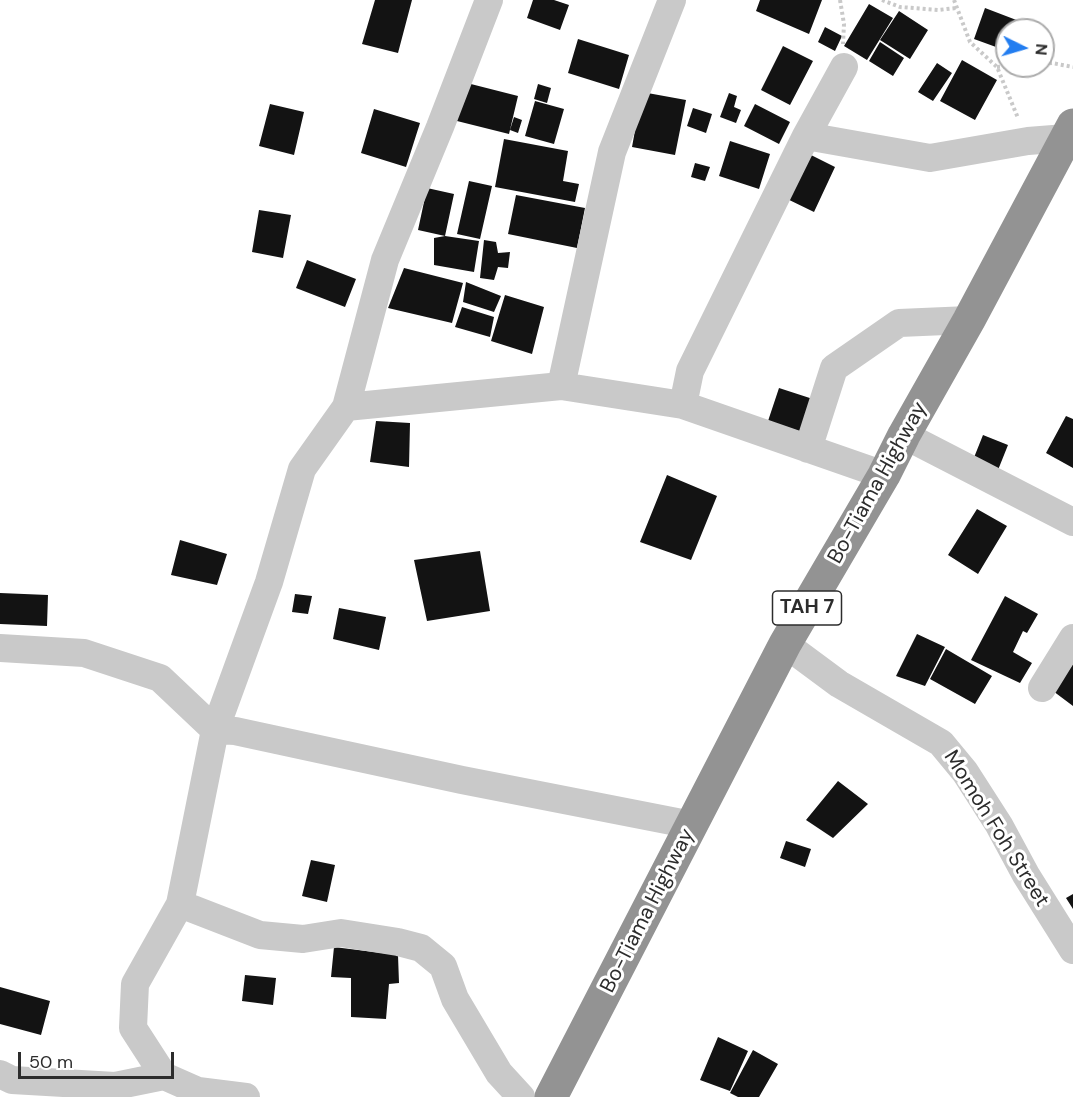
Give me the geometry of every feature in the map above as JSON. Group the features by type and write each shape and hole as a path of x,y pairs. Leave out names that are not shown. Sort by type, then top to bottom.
{"highway":[{"name":"Bo-Tiama Highway","path":"551,1097 785,644 884,475 1069,131"}],"street":[{"path":"246,1097 198,1091 164,1076 133,1028 135,984 180,904 215,730 269,582 302,469 346,407 385,260 489,0"},
{"path":"561,386 612,152 672,0"},
{"path":"683,405 690,371 806,136 844,67"},
{"path":"806,136 930,158 1028,141 1069,131"},
{"path":"808,449 834,368 899,323 969,320"},
{"path":"346,407 561,386 683,405 884,475"},
{"path":"904,435 1073,522"},
{"path":"1042,688 1073,638"},
{"name":"Momoh Foh Street","path":"785,644 838,684 942,743 965,772 999,825 1026,875 1073,950"},
{"path":"0,648 84,653 160,678 215,730 235,731 462,780 692,825"},
{"path":"180,904 260,935 303,939 341,933 421,948 443,966 455,999 499,1073 521,1097"},
{"path":"0,1074 12,1080 115,1086 164,1076"}],"path":[{"path":"840,0 844,24 844,67"},
{"path":"882,0 900,7 938,10 956,8"},
{"path":"954,0 970,42 995,66"},
{"path":"1055,64 1073,67"},
{"path":"1001,78 1028,141"}],"building":[{"path":"375,0 412,0 398,53 362,44"},
{"path":"533,0 554,0 569,5 560,30 527,18"},
{"path":"760,0 822,0 809,34 756,11"},
{"path":"869,4 893,18 867,60 844,46"},
{"path":"985,8 1011,18 995,18 995,47 974,39"},
{"path":"899,11 928,30 910,59 880,40"},
{"path":"825,27 842,36 835,51 818,42"},
{"path":"578,39 629,55 619,89 568,73"},
{"path":"880,42 904,58 893,76 869,61"},
{"path":"783,46 813,61 790,105 761,90"},
{"path":"962,60 997,80 975,120 940,101"},
{"path":"937,63 952,73 933,101 918,92"},
{"path":"463,82 518,96 509,134 453,120"},
{"path":"538,84 551,88 547,103 534,99"},
{"path":"642,92 686,100 675,155 632,147"},
{"path":"729,93 737,96 734,107 741,110 736,123 720,117"},
{"path":"535,101 564,109 554,144 525,136"},
{"path":"270,104 304,112 294,155 259,146"},
{"path":"755,104 790,122 779,144 744,126"},
{"path":"693,108 712,114 706,133 687,126"},
{"path":"374,109 420,123 406,167 361,153"},
{"path":"514,117 522,120 518,133 510,130"},
{"path":"504,139 568,151 563,181 579,184 575,202 495,187"},
{"path":"730,141 770,154 759,189 719,176"},
{"path":"801,150 835,167 814,212 779,195"},
{"path":"695,163 710,167 705,181 691,177"},
{"path":"469,181 492,186 480,239 457,234"},
{"path":"427,188 454,194 445,236 418,230"},
{"path":"516,195 585,208 577,248 508,234"},
{"path":"259,210 291,215 283,258 252,252"},
{"path":"445,236 479,241 474,272 434,265 434,238"},
{"path":"484,240 496,242 498,253 510,252 508,268 498,267 494,280 480,278"},
{"path":"307,260 356,279 345,307 296,288"},
{"path":"404,268 463,283 452,323 388,308"},
{"path":"466,282 501,296 494,312 463,302"},
{"path":"505,295 544,307 532,354 491,341"},
{"path":"462,307 494,317 490,337 455,327"},
{"path":"779,388 819,401 808,434 768,421"},
{"path":"1066,416 1073,419 1073,468 1046,453"},
{"path":"376,421 410,423 409,467 370,462"},
{"path":"983,435 1008,445 998,470 973,460"},
{"path":"667,475 717,496 691,560 640,542"},
{"path":"977,509 1007,526 978,574 948,555"},
{"path":"180,540 227,554 217,585 171,575"},
{"path":"480,551 490,611 427,621 414,560"},
{"path":"0,593 48,595 47,626 0,624"},
{"path":"295,594 312,596 308,614 292,612"},
{"path":"1005,596 1038,614 1027,633 1023,631 1013,652 1032,663 1020,683 971,660"},
{"path":"339,608 386,617 379,650 333,639"},
{"path":"917,634 945,647 925,686 896,676"},
{"path":"946,649 992,676 975,704 930,679"},
{"path":"1073,664 1073,706 1053,691"},
{"path":"838,781 868,804 833,838 806,820"},
{"path":"786,841 811,849 805,867 780,858"},
{"path":"311,860 335,865 327,902 302,896"},
{"path":"1073,894 1073,909 1066,898"},
{"path":"334,947 398,955 399,983 389,984 386,1019 351,1017 351,978 331,977"},
{"path":"245,975 276,978 273,1005 242,1001"},
{"path":"0,987 50,1001 41,1035 0,1024"},
{"path":"718,1037 748,1051 730,1091 700,1080"},
{"path":"753,1050 778,1064 759,1097 738,1097 730,1093"}]}
